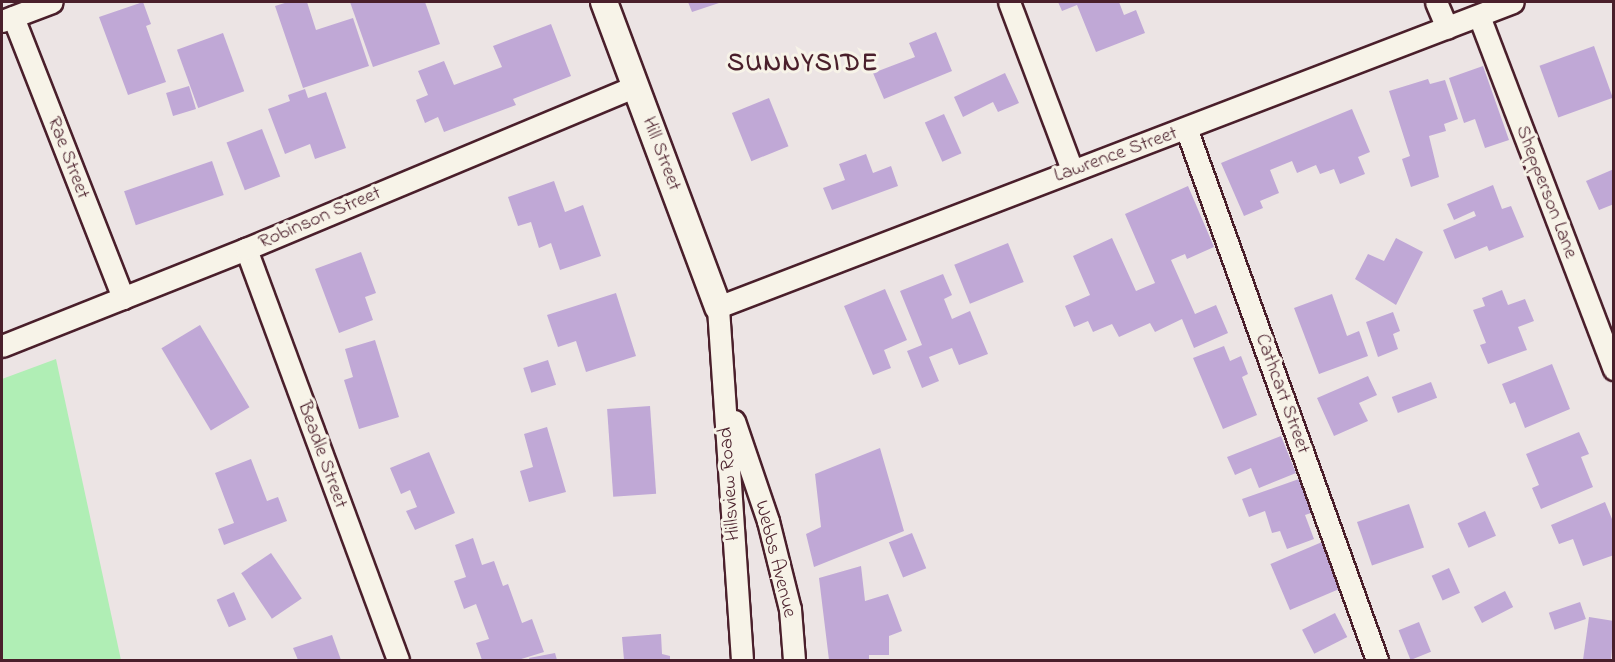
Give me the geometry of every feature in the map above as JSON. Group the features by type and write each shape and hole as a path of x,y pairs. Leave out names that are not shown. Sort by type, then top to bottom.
{"street":[{"path":"8,19 52,2"},
{"name":"Hill Street","path":"604,2 718,307"},
{"path":"1009,2 1072,170"},
{"path":"1436,2 1447,28"},
{"name":"Lawrence Street","path":"718,307 1513,2"},
{"name":"Shepperson Lane","path":"1479,16 1614,369"},
{"name":"Rae Street","path":"8,19 123,298"},
{"name":"Robinson Street","path":"2,346 246,249 636,86"},
{"name":"Cathcart Street","path":"1186,128 1377,660"},
{"name":"Beadle Street","path":"246,249 398,660"},
{"name":"Hillsview Road","path":"718,307 742,660"},
{"name":"Webbs Avenue","path":"724,392 768,521 790,609 794,660"}],"green space":[{"path":"56,359 121,660 2,660 2,379"}],"building":[{"path":"143,2 151,24 146,26 166,82 128,95 99,17"},
{"path":"288,2 307,2 316,30 353,18 369,66 303,88 275,6"},
{"path":"350,2 425,2 440,44 373,67"},
{"path":"688,2 722,2 692,12"},
{"path":"1058,2 1119,2 1124,15 1136,10 1145,33 1096,52 1077,5 1062,11"},
{"path":"551,24 571,76 513,99 516,105 444,132 438,117 425,123 416,100 428,95 418,71 444,61 454,85 502,67 493,46"},
{"path":"936,32 952,71 884,99 873,73 915,57 909,43"},
{"path":"223,33 244,91 198,108 177,50"},
{"path":"1594,46 1613,98 1558,118 1539,66"},
{"path":"1483,66 1509,140 1485,148 1475,119 1464,123 1449,78"},
{"path":"1005,73 1019,103 998,112 993,102 963,117 954,97"},
{"path":"1428,79 1430,84 1445,80 1458,119 1444,124 1446,131 1429,136 1439,177 1411,187 1402,159 1410,156 1389,91"},
{"path":"189,86 196,109 173,116 166,93"},
{"path":"305,89 308,98 326,92 346,148 315,159 310,144 285,154 268,109 290,101 288,95"},
{"path":"769,98 788,146 751,161 732,113"},
{"path":"1352,109 1370,152 1358,157 1365,174 1340,184 1334,169 1320,174 1316,165 1297,173 1292,161 1270,170 1279,193 1260,201 1263,208 1244,216 1221,163"},
{"path":"944,114 961,153 942,162 925,123"},
{"path":"262,129 280,177 245,190 227,143"},
{"path":"866,154 873,173 891,166 898,186 832,210 823,188 845,180 839,164"},
{"path":"212,161 224,195 136,225 124,191"},
{"path":"1614,169 1614,204 1599,210 1586,181"},
{"path":"554,181 565,212 583,205 601,256 560,270 551,243 539,248 531,222 518,226 508,197"},
{"path":"1493,185 1502,209 1511,206 1524,237 1489,251 1487,246 1455,259 1443,230 1476,216 1474,211 1454,220 1447,204"},
{"path":"1188,186 1214,247 1187,259 1185,254 1171,260 1195,314 1216,305 1228,333 1194,348 1182,319 1155,332 1150,323 1119,337 1112,324 1093,332 1088,321 1074,327 1065,306 1090,295 1073,256 1112,238 1136,291 1155,283 1125,214"},
{"path":"1396,238 1423,252 1396,305 1355,279 1368,254 1384,261"},
{"path":"1008,243 1024,282 970,304 954,265"},
{"path":"361,252 376,293 365,297 373,320 339,333 315,269"},
{"path":"943,274 952,295 944,299 952,319 970,311 988,354 959,365 952,348 929,357 939,381 922,388 907,351 922,345 900,291"},
{"path":"885,289 907,340 884,350 891,368 873,375 844,306"},
{"path":"1502,290 1508,305 1525,299 1534,321 1518,327 1527,350 1488,364 1480,345 1486,343 1473,310 1485,306 1482,298"},
{"path":"616,293 636,356 586,372 576,341 558,347 547,315"},
{"path":"1332,294 1347,336 1359,331 1368,356 1319,374 1294,308"},
{"path":"1393,312 1400,331 1393,334 1398,349 1378,357 1366,322"},
{"path":"200,325 249,407 211,430 161,348"},
{"path":"375,340 399,417 359,429 344,380 353,377 345,349"},
{"path":"1224,346 1230,361 1241,356 1248,374 1242,377 1257,415 1223,429 1193,358"},
{"path":"548,360 556,385 531,393 523,368"},
{"path":"1552,364 1570,409 1525,428 1515,402 1510,404 1502,384"},
{"path":"1368,376 1377,395 1359,403 1368,421 1334,436 1317,398"},
{"path":"1431,382 1437,398 1398,413 1392,397"},
{"path":"650,406 656,494 613,497 607,409"},
{"path":"547,427 566,492 529,502 520,471 533,467 524,434"},
{"path":"1579,432 1589,454 1581,457 1593,487 1541,509 1532,488 1539,485 1526,454"},
{"path":"1281,436 1296,473 1259,488 1251,468 1235,475 1227,457"},
{"path":"880,448 904,531 814,567 806,534 821,527 815,474"},
{"path":"429,452 455,513 415,530 406,511 417,507 410,490 401,494 390,468"},
{"path":"251,459 267,501 278,497 287,521 224,545 218,529 234,523 215,473"},
{"path":"1299,479 1311,513 1305,515 1314,539 1287,549 1280,531 1272,533 1265,511 1249,517 1242,499"},
{"path":"1605,502 1614,524 1614,555 1583,566 1573,539 1559,544 1551,525"},
{"path":"1409,504 1424,547 1372,565 1357,522"},
{"path":"1485,511 1496,536 1469,548 1458,523"},
{"path":"912,533 926,568 903,578 889,542"},
{"path":"473,538 482,565 494,561 503,586 508,584 522,623 532,619 544,652 518,660 482,660 476,643 489,639 476,604 464,609 454,581 466,577 455,545"},
{"path":"1322,542 1342,588 1290,610 1270,564"},
{"path":"271,553 302,599 272,619 241,573"},
{"path":"861,566 865,601 888,594 902,631 889,636 889,655 869,655 869,660 829,660 819,578"},
{"path":"1449,568 1460,593 1443,600 1432,576"},
{"path":"1505,591 1513,607 1482,623 1474,607"},
{"path":"234,592 246,619 229,627 217,600"},
{"path":"1580,602 1586,619 1555,630 1549,613"},
{"path":"1335,613 1347,637 1314,654 1302,630"},
{"path":"1589,617 1614,621 1611,660 1583,660"},
{"path":"1419,622 1431,652 1411,660 1399,630"},
{"path":"661,634 662,654 670,656 670,660 624,660 622,637"},
{"path":"332,635 341,660 298,660 293,648"},
{"path":"555,653 557,660 530,660 529,658"}],"district":[{"name":"SUNNYSIDE","path":"803,65"}]}
